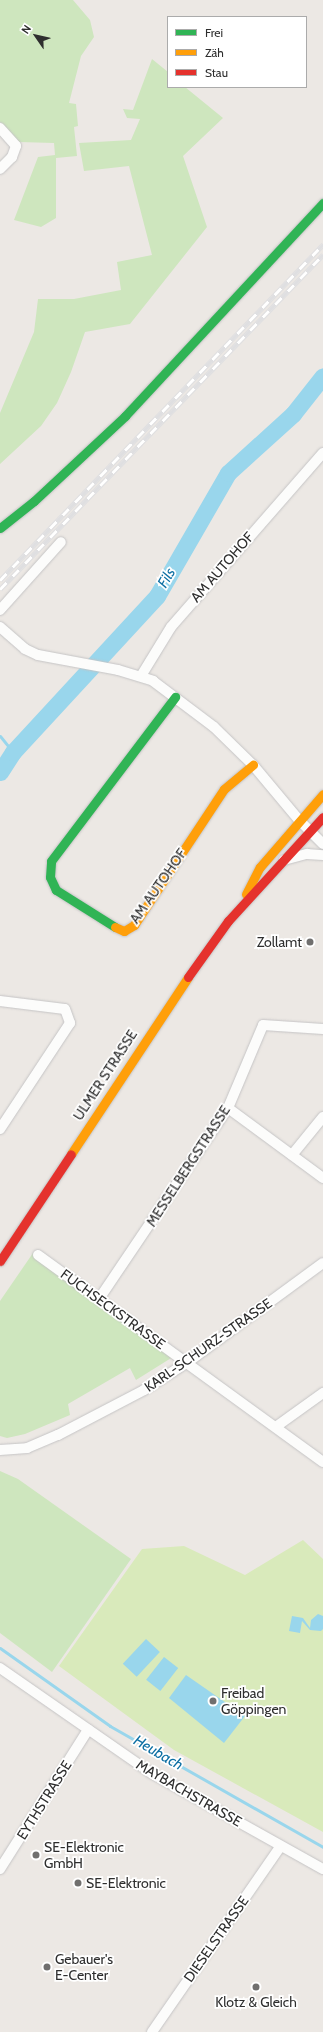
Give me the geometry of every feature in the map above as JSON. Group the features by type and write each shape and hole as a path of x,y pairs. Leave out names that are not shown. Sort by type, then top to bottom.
{"main road":[{"path":"0,528 34,501 125,416 323,203"},
{"name":"AM AUTOHOF","path":"175,697 51,861 50,877 56,890 118,929 124,931 134,925 224,789 253,765"},
{"name":"ULMER STRASSE","path":"239,908 260,867 323,794"},
{"name":"ULMER STRASSE","path":"0,1262 166,1009 239,908 323,817"}],"street":[{"path":"0,128 16,146 12,157 0,169"},
{"name":"AM AUTOHOF","path":"141,676 171,627 323,453"},
{"path":"0,610 61,542"},
{"path":"0,627 25,649 38,655 118,670 141,676 175,697 214,727 253,765 299,820 323,844"},
{"path":"284,860 307,854 323,855"},
{"path":"0,1001 66,1008 70,1023 0,1129"},
{"name":"MESSELBERGSTRASSE","path":"99,1299 228,1108 263,1025 323,1029"},
{"path":"228,1108 323,1178"},
{"path":"292,1155 323,1118"},
{"name":"FUCHSECKSTRASSE","path":"38,1255 278,1426 323,1462"},
{"name":"KARL-SCHURZ-STRASSE","path":"0,1450 27,1448 58,1435 144,1390 188,1362 323,1263"},
{"path":"278,1426 323,1394"},
{"name":"MAYBACHSTRASSE","path":"0,1668 151,1772 323,1869"},
{"name":"EYTHSTRASSE","path":"0,1869 88,1730"},
{"name":"DIESELSTRASSE","path":"152,2032 281,1846"}],"green space":[{"path":"0,0 73,0 90,20 94,37 81,56 69,103 76,104 78,126 74,127 77,156 56,158 56,218 41,227 14,220 38,157 55,155 54,143 19,142 0,122"},
{"path":"152,59 167,71 167,88 186,88 223,118 183,156 207,227 130,324 85,332 71,372 57,403 41,426 0,464 0,413 34,332 38,299 74,299 121,290 117,262 152,255 129,166 84,171 79,143 131,140 140,119 127,118 123,109 133,110"},
{"path":"33,1253 176,1355 136,1380 130,1368 68,1404 70,1415 25,1434 7,1438 0,1436 0,1301"},
{"path":"0,1471 18,1479 131,1559 52,1672 0,1633"},
{"name":"Freibad Göppingen","path":"303,1540 323,1559 323,1832 174,1750 59,1666 142,1549 184,1546 245,1575"}],"water":[{"path":"318,1614 323,1616 323,1629 321,1631 310,1630 302,1621 300,1633 289,1631 292,1616 303,1618 310,1628 311,1620"},
{"path":"146,1639 160,1652 137,1677 123,1664"},
{"path":"164,1657 178,1668 160,1691 146,1680"},
{"path":"186,1675 245,1716 224,1743 169,1698"}],"waterway":[{"name":"Fils","path":"0,772 13,752 157,596 228,473 293,414 323,376"},
{"path":"0,736 13,752"},
{"name":"Heubach","path":"0,1648 110,1726 323,1847"}],"railway":[{"path":"0,580 323,244"},
{"path":"0,589 323,254"}],"traffic: fast":[{"path":"0,528 34,501 125,416 323,203"},
{"path":"115,927 56,890 50,877 51,861 175,697"}],"traffic: slow":[{"path":"115,927 124,931 134,925 224,789 253,765"},
{"path":"246,894 260,867 323,794"},
{"path":"71,1154 188,977"}],"traffic: jam":[{"path":"188,977 228,921 323,817"},
{"path":"0,1261 71,1154"}],"place":[{"name":"Zollamt","path":"310,942"},
{"name":"Freibad Göppingen","path":"213,1701"},
{"name":"SE-Elektronic GmbH","path":"36,1855"},
{"name":"SE-Elektronic","path":"78,1883"},
{"name":"Gebauer's E-Center","path":"47,1967"},
{"name":"Klotz & Gleich","path":"256,1987"}]}
